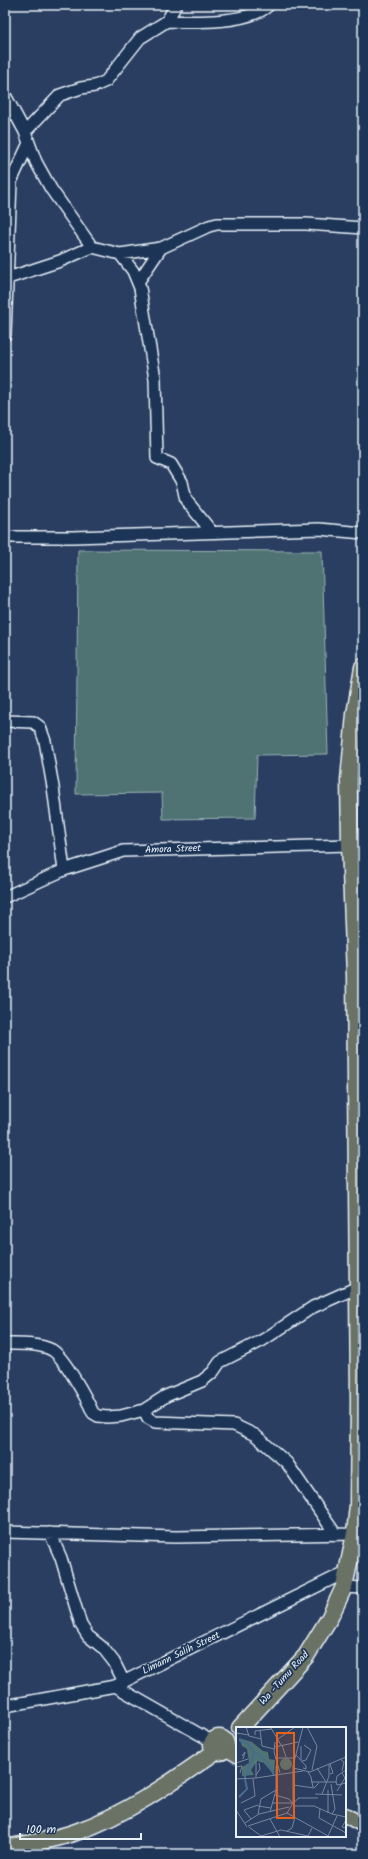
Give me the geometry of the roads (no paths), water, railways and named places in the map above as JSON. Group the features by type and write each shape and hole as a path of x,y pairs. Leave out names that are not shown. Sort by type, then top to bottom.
{"highway":[{"name":"Wa -Tumu Road","path":"241,1727 306,1656 330,1617 344,1587 359,1531 358,1506 361,1400 358,1287 359,976 356,846 357,756 355,714 363,667"},
{"name":"Wa -Tumu Road","path":"240,1727 252,1715"},
{"name":"Wa -Tumu Road","path":"221,1747 236,1732"},
{"path":"5,1848 75,1833 111,1818 182,1774 221,1747 236,1732"}],"main road":[{"path":"346,1816 363,1825"}],"street":[{"path":"5,194 8,182 27,138 60,95 81,88 95,86 106,81 140,38 167,20 176,5"},
{"path":"167,20 198,23 234,18 264,10 269,5"},
{"path":"5,95 27,138 36,162 50,189 92,247"},
{"path":"5,335 8,182"},
{"path":"6,278 60,261 92,247 120,254 161,248 209,226 217,224 306,224 363,228"},
{"path":"138,282 161,248"},
{"path":"120,254 133,271 138,282 155,379 157,458 171,464 182,482 186,500 211,531"},
{"path":"5,537 73,537 211,531 319,529 363,533"},
{"path":"5,721 33,722 40,727 45,740 52,779 64,870"},
{"name":"Amora Street","path":"5,897 64,870 123,851 356,846"},
{"path":"5,1344 41,1346 53,1351 66,1366 93,1413 98,1416 121,1416 144,1410 166,1396 202,1381 213,1372 220,1362 263,1340 313,1307 358,1287"},
{"path":"144,1410 148,1418 155,1422 234,1425 255,1435 287,1463 336,1535"},
{"path":"5,1532 176,1537 336,1535 359,1531"},
{"path":"50,1533 62,1558 81,1625 88,1636 103,1648 114,1662 120,1684 221,1747"},
{"name":"Limann Salih Street","path":"5,1706 120,1684 348,1572"},
{"path":"344,1587 363,1588"}]}
